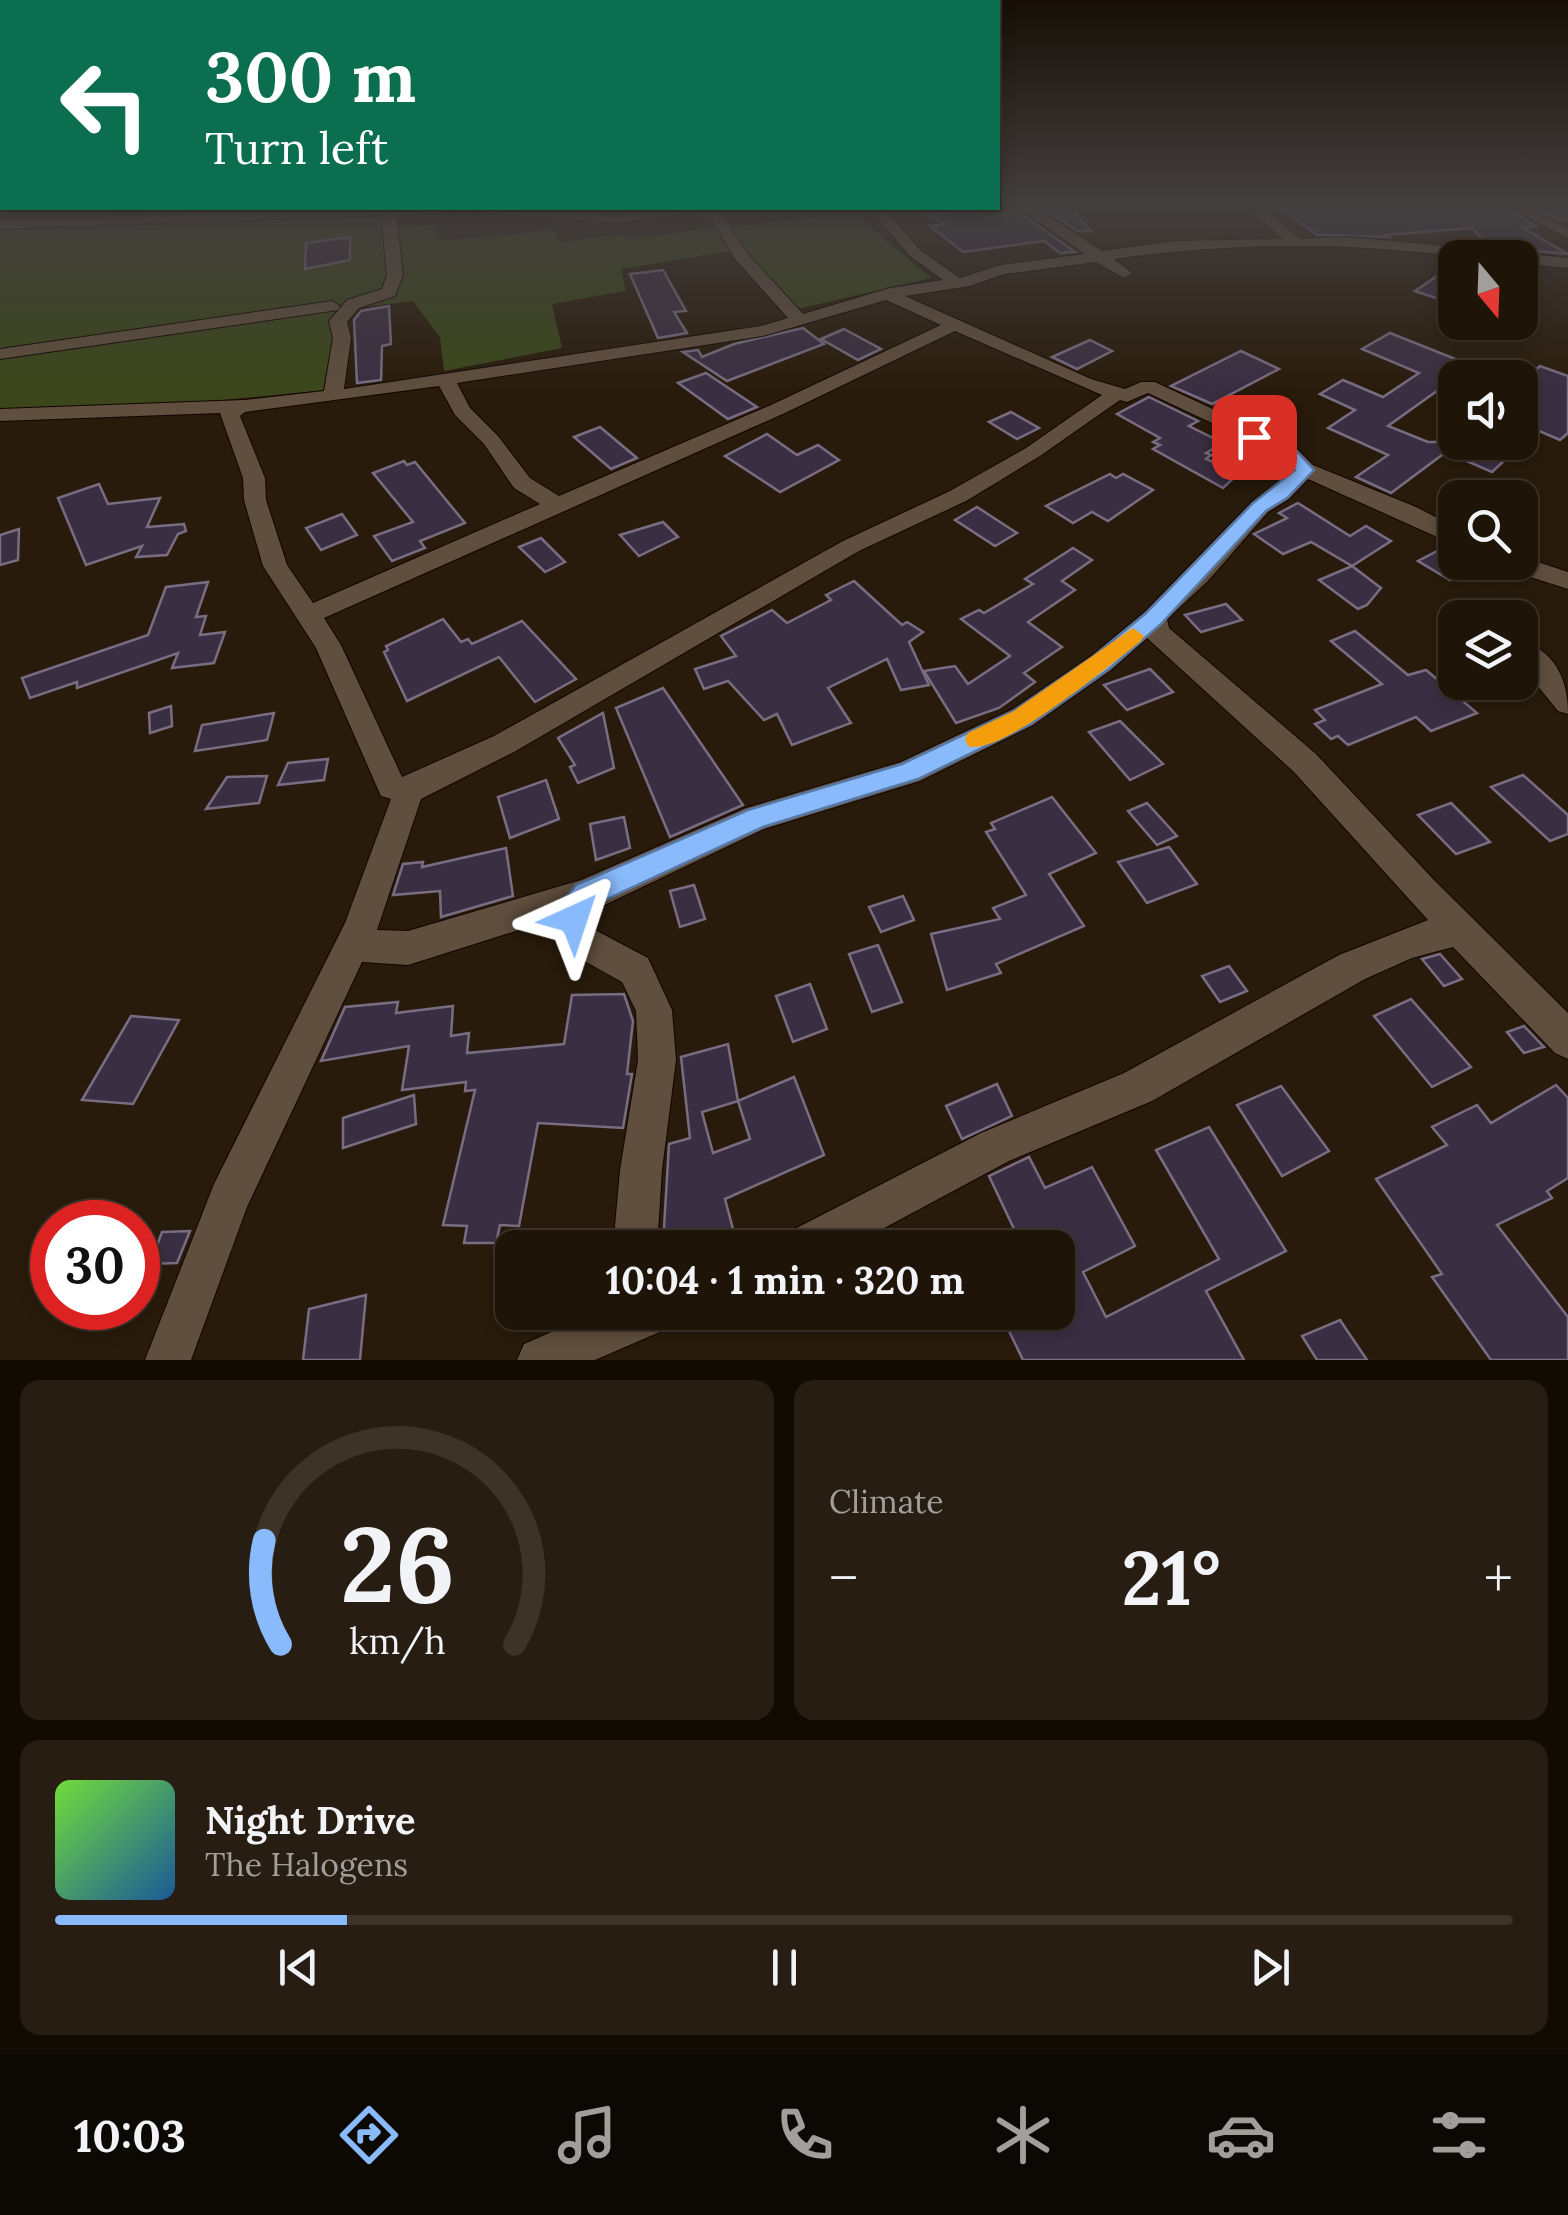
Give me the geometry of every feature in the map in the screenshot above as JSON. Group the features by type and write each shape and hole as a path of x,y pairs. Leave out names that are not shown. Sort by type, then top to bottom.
{"street":[{"path":"332,396 342,338 338,321 354,304 389,292 394,266"},
{"path":"751,266 800,320"},
{"path":"935,266 957,282"},
{"path":"0,415 240,406 332,396 690,343 800,320 886,294 1030,266"},
{"path":"1114,266 1124,273"},
{"path":"886,294 1072,378 1127,396 1148,386 1289,452 1305,470 1342,489 1408,512 1438,528"},
{"path":"0,354 332,306"},
{"path":"308,615 955,326"},
{"path":"445,378 462,411 491,440 522,483 557,505"},
{"path":"240,406 228,418 254,478 255,500 270,549 296,602 328,645 392,787 409,791 504,744 851,546 958,496 1033,452 1117,393"},
{"path":"360,928 365,946 408,948 586,894 757,818 909,772 1023,717 1101,663 1154,618 1163,605 1213,561 1260,507 1305,470"},
{"path":"1538,571 1568,581"},
{"path":"1154,618 1157,632 1169,645 1305,762 1568,1040"},
{"path":"1538,665 1568,703"},
{"path":"168,1360 229,1199 360,928 409,791"},
{"path":"586,894 574,904 574,919 582,941 636,970 654,1010 656,1060 637,1230"},
{"path":"836,1230 995,1147 1138,1088 1352,967 1408,942 1459,929"},
{"path":"540,1360 605,1330"}],"green space":[{"path":"0,266 636,266 621,269 626,291 552,304 562,348 444,371 440,337 413,301 340,310 326,390 99,412 0,416"},
{"path":"757,266 917,266 931,278 793,310"}],"building":[{"path":"663,270 686,311 674,312 687,333 658,338 630,274"},
{"path":"1438,275 1438,299 1415,291"},
{"path":"389,306 391,344 382,346 381,380 357,383 354,320 361,311"},
{"path":"803,328 824,344 727,381 683,352 698,350 702,357 734,344"},
{"path":"844,329 881,349 858,360 821,339"},
{"path":"1390,333 1458,360 1438,360 1438,390 1388,426 1428,442 1438,442 1438,458 1391,493 1356,477 1388,455 1328,428 1355,410 1320,394 1343,380 1383,397 1419,373 1362,349"},
{"path":"1090,340 1112,351 1077,369 1052,357"},
{"path":"1241,351 1279,369 1212,404 1171,386"},
{"path":"1540,366 1568,376 1568,433 1560,440 1538,430"},
{"path":"706,373 757,407 728,419 678,383"},
{"path":"1149,397 1198,421 1189,426 1223,443 1206,453 1211,455 1206,459 1239,473 1223,488 1153,449 1160,445 1153,442 1160,438 1117,414"},
{"path":"1011,412 1039,428 1017,439 989,422"},
{"path":"600,427 637,458 611,469 574,437"},
{"path":"767,434 797,455 818,445 839,460 780,492 725,456"},
{"path":"1464,460 1505,460 1492,472"},
{"path":"404,461 407,465 415,462 465,523 420,541 425,548 392,561 374,536 413,522 373,473"},
{"path":"1110,474 1116,478 1123,474 1153,490 1108,521 1092,512 1073,523 1046,506"},
{"path":"99,484 108,504 160,498 147,527 184,524 186,531 178,534 167,555 136,557 142,546 86,565 58,498"},
{"path":"1298,503 1350,536 1366,526 1391,541 1352,566 1311,542 1283,554 1254,534 1287,518 1279,513"},
{"path":"977,507 1017,533 995,546 955,520"},
{"path":"342,514 357,535 321,550 306,528"},
{"path":"663,522 678,537 639,556 620,535"},
{"path":"19,529 18,560 0,565 0,535"},
{"path":"541,538 565,562 545,572 519,547"},
{"path":"1073,548 1092,560 1062,581 1075,590 1028,622 1062,647 1024,673 1035,682 999,708 956,723 924,671 955,666 968,684 1010,656 961,619 979,610 984,613 1033,584 1025,579"},
{"path":"1438,551 1438,573 1418,561"},
{"path":"1352,566 1381,588 1367,605 1358,609 1319,580"},
{"path":"854,581 902,625 907,622 923,632 909,642 929,685 901,690 887,659 828,688 851,723 792,745 777,714 764,720 728,681 704,689 695,669 736,656 721,636 772,610 787,623 831,600 826,595"},
{"path":"208,582 196,617 206,616 200,635 225,632 214,663 172,668 178,653 77,688 77,682 30,698 22,678 148,635 166,587"},
{"path":"1226,604 1242,620 1201,632 1185,615"},
{"path":"443,619 461,642 468,639 472,644 522,621 576,679 535,702 499,657 407,701 384,652 388,650 386,646"},
{"path":"1355,631 1408,675 1426,670 1438,680 1438,700 1462,700 1477,713 1431,731 1416,717 1348,745 1338,736 1331,739 1315,724 1325,720 1315,710 1382,684 1331,641"},
{"path":"1150,669 1173,692 1127,710 1104,685"},
{"path":"663,688 743,805 670,837 616,708"},
{"path":"171,706 172,726 150,733 149,713"},
{"path":"274,713 267,740 195,751 202,725"},
{"path":"603,713 614,768 578,783 570,767 575,765 558,738"},
{"path":"1120,721 1163,764 1130,780 1089,732"},
{"path":"328,759 324,780 278,785 288,763"},
{"path":"1523,775 1568,815 1568,834 1550,841 1491,787"},
{"path":"267,776 259,803 206,809 227,777"},
{"path":"546,780 559,819 510,838 498,797"},
{"path":"1052,797 1096,853 1049,874 1084,926 996,964 1001,973 947,990 931,934 1000,919 993,908 1026,895 986,832 995,829 991,823"},
{"path":"1147,803 1177,836 1157,845 1128,811"},
{"path":"1451,803 1490,842 1456,854 1418,815"},
{"path":"624,817 630,848 596,860 590,824"},
{"path":"1169,847 1197,884 1147,903 1118,862"},
{"path":"506,848 513,896 441,917 440,891 393,895 403,864 423,862 422,867"},
{"path":"694,885 705,919 680,927 670,891"},
{"path":"903,896 914,920 881,932 869,907"},
{"path":"878,945 902,1002 872,1012 849,954"},
{"path":"1440,954 1462,979 1444,986 1422,959"},
{"path":"1229,966 1247,991 1220,1002 1202,976"},
{"path":"810,984 827,1029 793,1042 776,996"},
{"path":"624,994 633,1021 627,1074 632,1074 623,1128 538,1123 519,1226 500,1225 495,1230 495,1243 464,1243 467,1226 443,1225 475,1090 465,1091 466,1082 402,1090 409,1046 321,1061 345,1007 398,1002 396,1013 453,1006 451,1036 469,1033 467,1053 564,1044 572,995"},
{"path":"1411,999 1471,1067 1432,1087 1374,1016"},
{"path":"131,1016 179,1020 133,1104 82,1100"},
{"path":"1524,1026 1544,1047 1524,1053 1507,1032"},
{"path":"728,1044 738,1101 794,1077 824,1155 725,1199 733,1229 664,1230 669,1144 690,1138 681,1057","holes":["738,1101 750,1139 713,1153 702,1112"]},
{"path":"997,1084 1012,1116 962,1139 946,1106"},
{"path":"1556,1085 1568,1098 1568,1178 1547,1191 1552,1198 1497,1225 1568,1317 1568,1360 1491,1360 1432,1277 1442,1274 1376,1179 1447,1145 1432,1127 1477,1105 1491,1123"},
{"path":"1281,1086 1329,1151 1282,1176 1237,1105"},
{"path":"414,1095 416,1124 343,1148 343,1118"},
{"path":"1209,1127 1286,1251 1206,1291 1244,1360 1023,1360 1011,1330 1075,1330 1075,1230 1014,1230 989,1176 1029,1157 1045,1188 1092,1167 1135,1246 1083,1272 1106,1317 1219,1259 1156,1150"},
{"path":"190,1231 177,1263 160,1264 162,1232"},
{"path":"366,1295 360,1360 303,1360 309,1309"},
{"path":"1340,1320 1367,1360 1317,1360 1302,1336"}],"slow traffic":[{"path":"977,739 1023,717 1133,636"}],"route":[{"path":"574,919 574,904 586,894 757,818 909,772 1023,717 1101,663 1199,575 1260,507 1305,470 1289,452 1254,437"}]}
